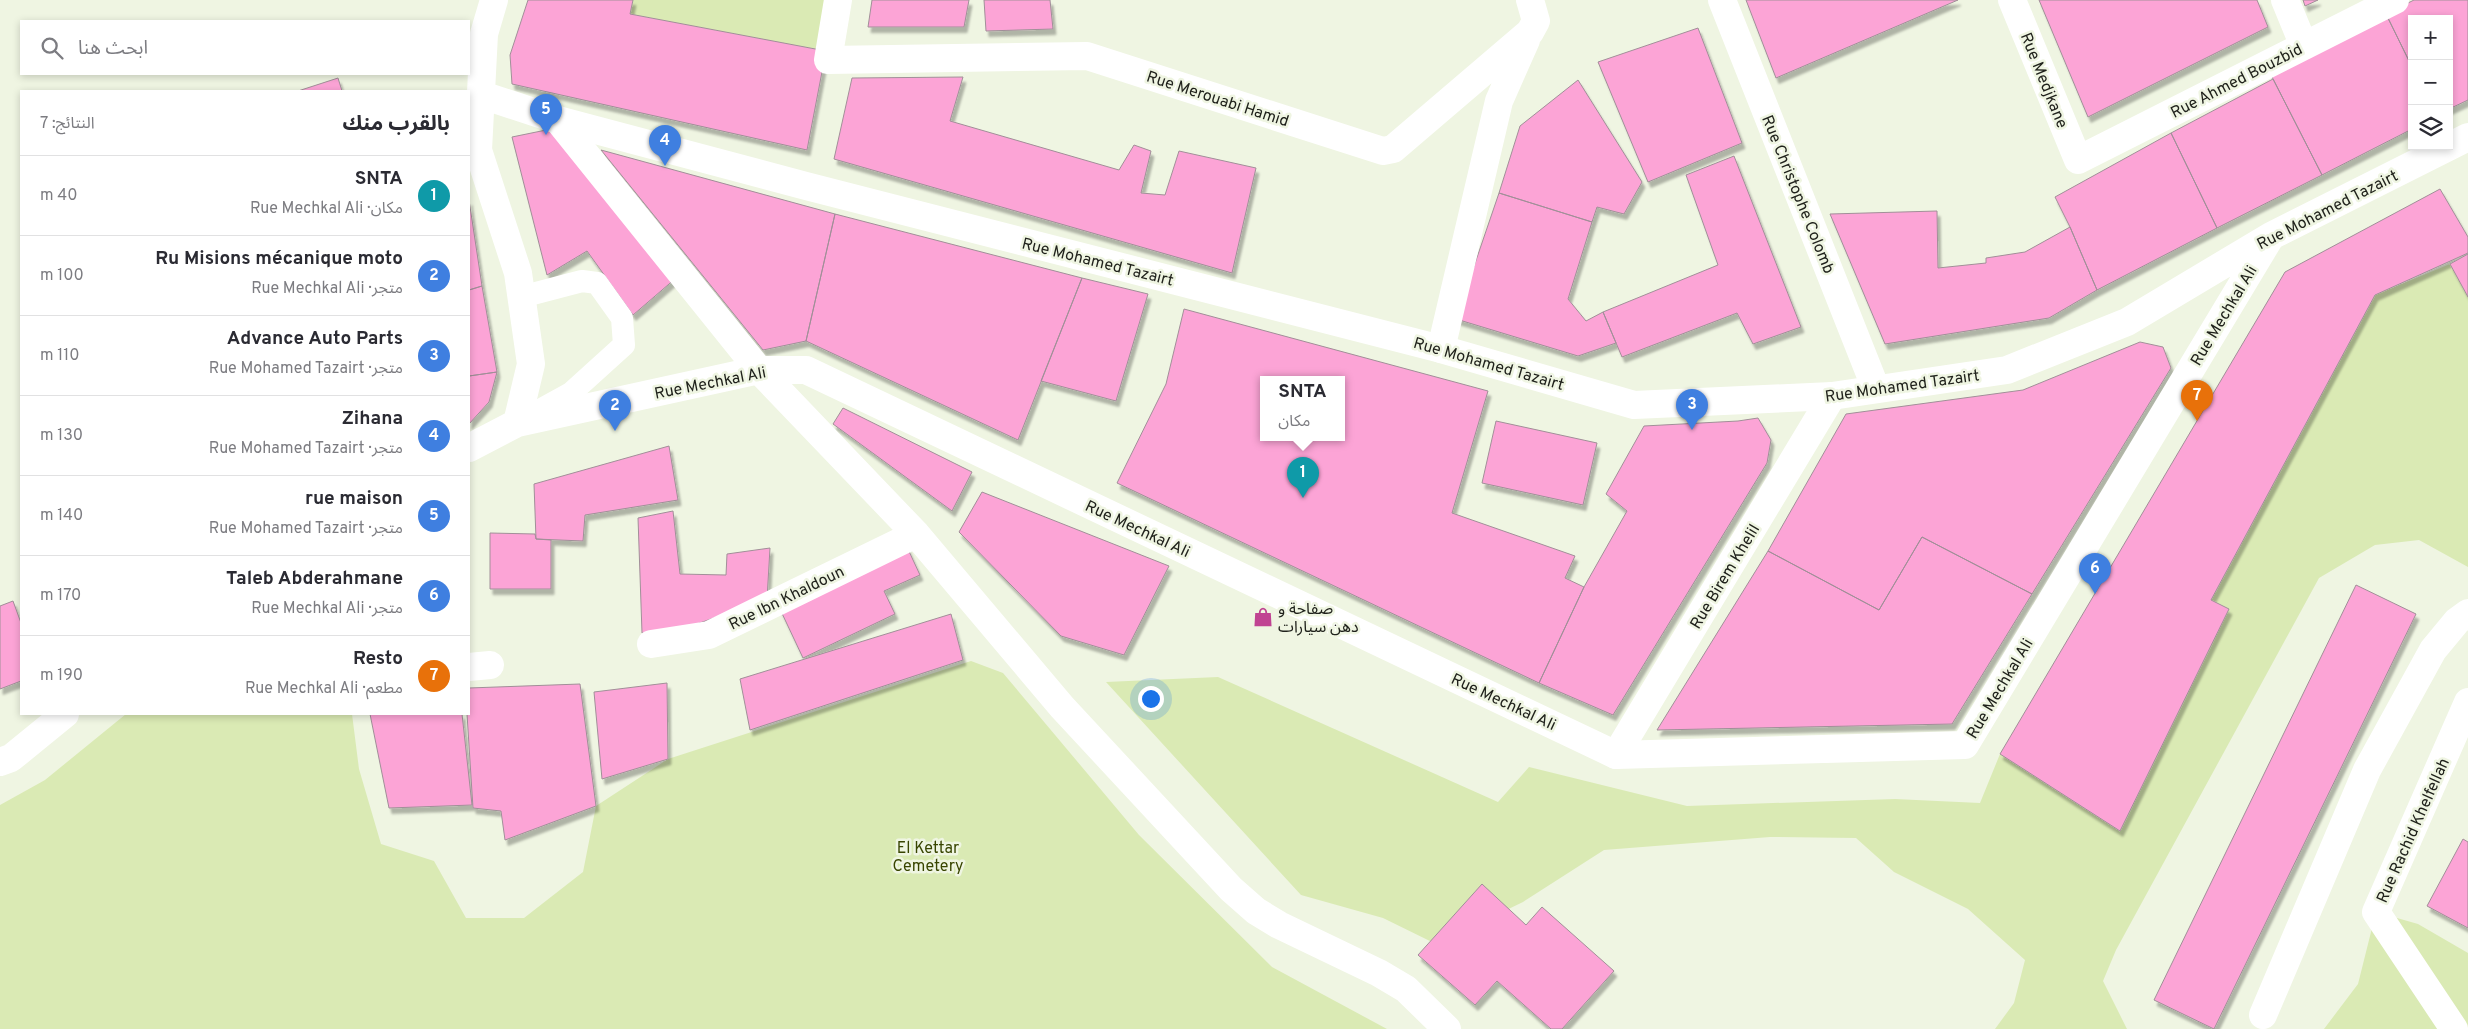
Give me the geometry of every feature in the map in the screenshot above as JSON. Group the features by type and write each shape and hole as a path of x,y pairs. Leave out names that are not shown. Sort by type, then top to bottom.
{"street":[{"path":"494,0 484,34 482,95 474,152 518,273 531,364 517,423"},
{"name":"Rue Merouabi Hamid","path":"838,0 828,60 1087,56 1384,151 1393,149 1530,32"},
{"path":"1441,348 1499,101 1536,21 1530,0"},
{"name":"Rue Christophe Colomb","path":"1722,0 1876,389"},
{"name":"Rue Medjkane","path":"2012,0 2078,160"},
{"path":"2286,0 2304,46"},
{"name":"Rue Ahmed Bouzbid","path":"2078,160 2395,0"},
{"name":"Rue Mohamed Tazairt","path":"482,95 558,120 816,189 1441,348 1634,405 1832,396 2007,370 2128,322 2271,236 2468,137"},
{"path":"558,120 759,370 916,534 1062,708 1231,889 1256,911 1279,925 1379,973 1406,989 1447,1029"},
{"name":"Rue Mechkal Ali","path":"470,447 517,423 759,370 806,370 1616,755 1965,745 2271,236"},
{"name":"Rue Birem Khelil","path":"1616,755 1832,396"},
{"name":"Rue Ibn Khaldoun","path":"651,644 709,635 916,534"},
{"path":"2263,1015 2367,770 2433,650 2457,621 2468,613"},
{"name":"Rue Rachid Khelfellah","path":"2454,1029 2376,912 2468,702"},
{"path":"0,762 11,758 64,715"}],"lane":[{"path":"517,423 571,393 624,345 622,318 597,283 582,281 521,297"}],"green space":[{"path":"633,0 835,0 826,51 630,14"},
{"path":"2450,264 2468,297 2468,567 2419,540 2375,545 2319,578 2116,950 2103,981 2127,1029 1995,1029 2014,1003 2025,960 1968,909 1894,872 1856,838 1770,837 1604,850 1523,902 1436,944 1383,918 1301,895 1106,682 1218,677 1498,802 1529,767 1687,806 1895,799 1980,803 2000,754 2120,831 2229,609 2211,600 2375,295"},
{"name":"El Kettar Cemetery","path":"971,661 1003,673 1139,835 1272,967 1387,1029 0,1029 0,805 45,780 125,715 352,715 359,769 381,844 434,861 466,918 524,918 583,872 596,806 668,759"},
{"path":"2376,912 2418,924 2468,953 2468,1029 2324,1029 2358,984"}],"building":[{"path":"528,0 633,0 630,14 826,51 807,150 512,84 510,55"},
{"path":"872,0 969,0 964,27 868,27"},
{"path":"984,0 1050,0 1053,29 986,31"},
{"path":"1746,0 1958,0 1776,78"},
{"path":"2039,0 2257,0 2268,27 2088,117"},
{"path":"2303,0 2318,0 2305,6"},
{"path":"2414,0 2468,0 2468,100 2453,107 2453,15 2408,15 2408,59 2386,14"},
{"path":"2386,14 2408,59 2408,131 2322,175 2269,71"},
{"path":"1698,28 1742,143 1648,182 1598,62"},
{"path":"963,77 950,121 1119,170 1134,145 1151,151 1141,193 1165,195 1179,151 1256,168 1232,273 834,159 852,78"},
{"path":"338,78 342,90 301,90"},
{"path":"2273,79 2322,175 2217,228 2171,133"},
{"path":"1578,80 1642,182 1624,214 1597,207 1592,222 1499,193 1520,126"},
{"path":"551,129 676,278 633,315 587,251 547,275 512,137"},
{"path":"2171,133 2217,228 2097,290 2055,197"},
{"path":"601,150 835,214 806,341 763,350"},
{"path":"1734,156 1801,327 1753,344 1737,313 1622,357 1603,312 1718,265 1686,175"},
{"path":"2440,189 2468,237 2468,253 2375,295 2211,600 2229,609 2120,831 2000,754 2285,272"},
{"path":"1499,193 1592,222 1568,299 1586,321 1603,312 1616,343 1578,356 1456,319"},
{"path":"470,207 482,286 470,290"},
{"path":"1937,211 1938,268 1986,263 1986,258 2025,252 2070,227 2097,290 2049,318 1885,344 1830,214"},
{"path":"835,214 1082,278 1018,440 806,341"},
{"path":"2468,254 2468,297 2450,264"},
{"path":"1082,278 1148,294 1116,401 1041,381"},
{"path":"482,286 497,372 470,376 470,290"},
{"path":"1184,309 1488,391 1452,513 1575,556 1565,578 1584,587 1539,683 1117,483 1166,384"},
{"path":"2140,342 2163,347 2171,368 2032,594 1922,537 1879,610 1768,551 1846,414 2023,390"},
{"path":"497,372 489,402 470,423 470,376"},
{"path":"843,408 972,472 952,511 833,424"},
{"path":"1758,418 1771,440 1767,463 1613,715 1539,683 1584,587 1627,511 1606,494 1644,426 1738,421"},
{"path":"1496,421 1597,443 1583,505 1482,483"},
{"path":"669,446 678,500 585,515 583,541 536,539 534,484"},
{"path":"982,492 1169,566 1124,655 1061,636 959,532"},
{"path":"673,511 680,574 726,575 727,554 770,548 767,599 683,629 642,633 638,518"},
{"path":"490,533 535,534 536,539 551,540 551,589 490,589"},
{"path":"1922,537 2032,594 1952,724 1657,730 1768,551 1879,610"},
{"path":"907,547 920,575 884,591 895,614 803,658 779,607"},
{"path":"2356,585 2416,614 2214,1029 2154,1000"},
{"path":"13,601 20,620 20,681 0,689 0,606"},
{"path":"951,614 963,660 750,730 740,679"},
{"path":"667,683 668,759 602,779 594,692"},
{"path":"580,684 596,806 505,840 501,811 473,808 467,715 470,715 470,688"},
{"path":"370,715 462,715 472,805 389,808"},
{"path":"2463,839 2468,842 2468,928 2427,906"},
{"path":"1482,884 1526,925 1542,907 1614,971 1562,1029 1551,1029 1497,981 1475,1005 1418,955"}],"place":[{"name":"rue maison","path":"546,135"},
{"name":"Zihana","path":"665,166"},
{"name":"Resto","path":"2197,421"},
{"name":"Advance Auto Parts","path":"1692,430"},
{"name":"Ru Misions mécanique moto","path":"615,431"},
{"name":"SNTA","path":"1303,498"},
{"name":"Taleb Abderahmane","path":"2095,594"},
{"name":"صفاحة و دهن سيارات","path":"1263,617"}]}
